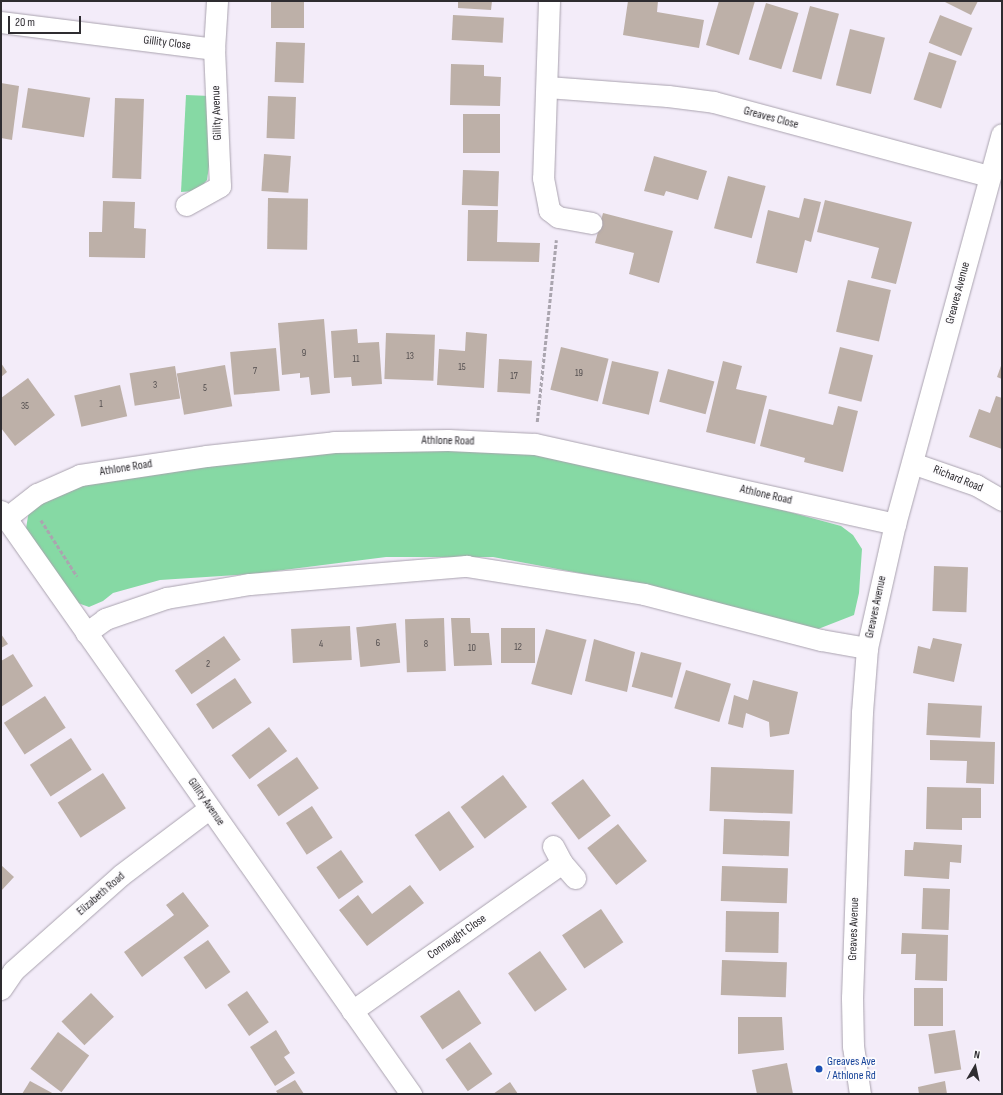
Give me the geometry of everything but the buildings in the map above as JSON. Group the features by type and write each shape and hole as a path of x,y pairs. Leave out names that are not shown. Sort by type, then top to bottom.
{"street":[{"name":"Gillity Avenue","path":"186,205 220,186 214,48 217,1"},
{"path":"549,1 543,178 549,210 558,217 591,223"},
{"name":"Gillity Close","path":"1,22 214,48"},
{"name":"Greaves Close","path":"547,87 668,96 714,102 989,176"},
{"name":"Greaves Avenue","path":"860,1094 853,1046 852,998 862,712 867,648 895,524 989,176 1002,134"},
{"name":"Athlone Road","path":"4,514 28,499 80,475 206,456 326,443 448,440 535,444 895,524"},
{"name":"Richard Road","path":"912,463 976,485 1002,500"},
{"name":"Gillity Avenue","path":"4,514 411,1094"},
{"path":"86,632 105,620 166,598 219,589 342,574 466,566 644,594 821,640 867,648"},
{"name":"Elizabeth Road","path":"1,989 13,971 122,875 210,808"},
{"name":"Connaught Close","path":"352,1011 564,862"}],"path":[{"path":"535,444 558,217"},
{"path":"28,499 79,579"}],"green space":[{"path":"186,95 210,96 209,166 207,180 202,186 195,191 181,192"},
{"path":"346,448 513,448 668,479 841,526 853,535 862,549 859,593 854,615 813,631 638,584 493,557 386,557 252,574 160,580 113,593 103,601 89,607 75,602 25,535 29,510 58,485"}],"place":[{"name":"Greaves Ave / Athlone Rd","path":"819,1069"}]}
